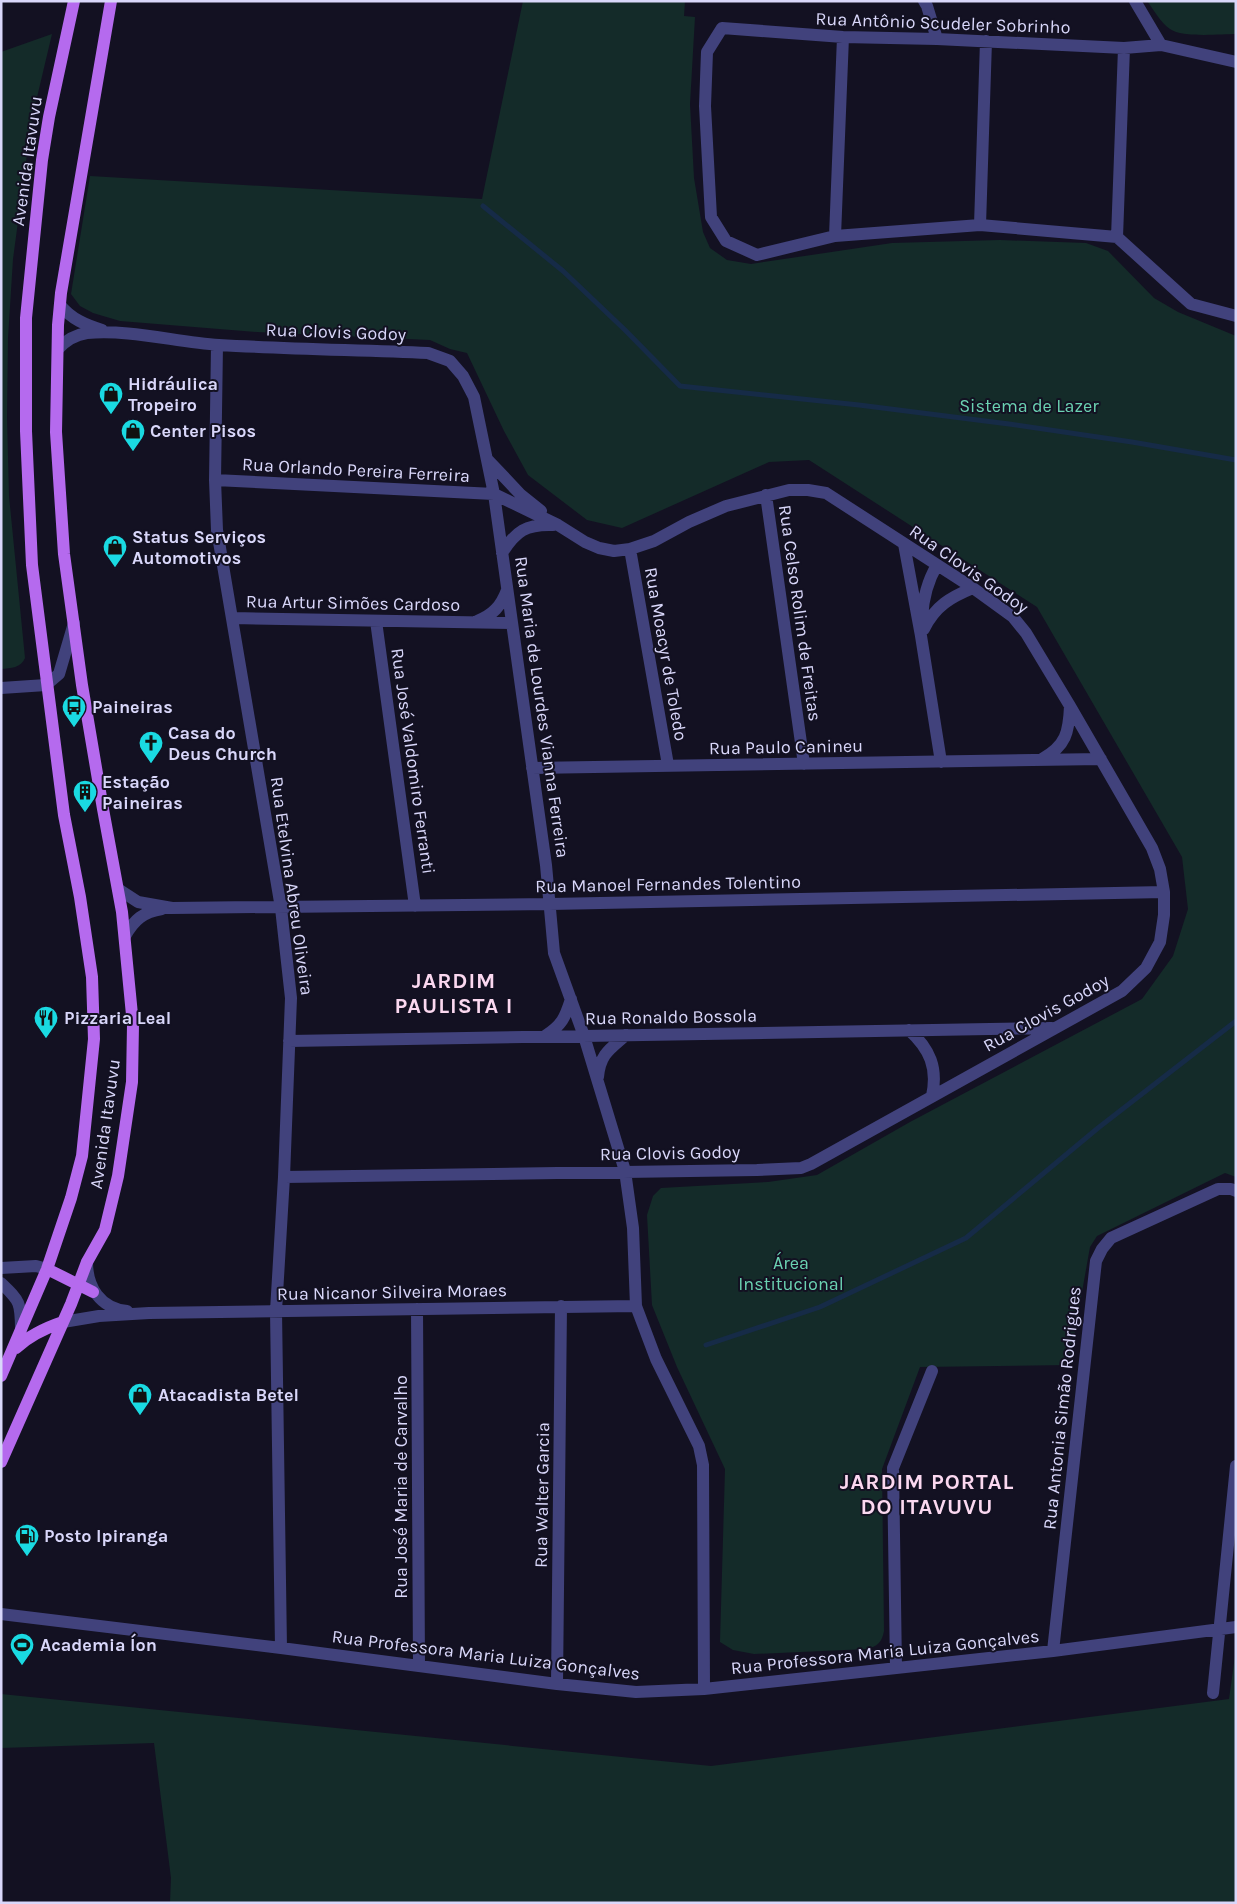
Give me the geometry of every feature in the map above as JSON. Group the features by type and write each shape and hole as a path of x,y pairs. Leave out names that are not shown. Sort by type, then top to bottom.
{"main road":[{"name":"Avenida Itavuvu","path":"1,1376 47,1269 71,1198 82,1156 94,1039 92,977 80,896 64,815 32,565 26,431 26,318 39,188 49,117 74,1"},
{"name":"Avenida Itavuvu","path":"1,1462 63,1322 87,1262 105,1230 118,1176 132,1082 133,1025 125,936 102,809 64,554 56,432 60,305 111,1"},
{"path":"47,1269 93,1292"},
{"path":"12,1351 24,1340 44,1328 63,1322"}],"street":[{"path":"924,1 928,6 937,39"},
{"path":"1135,1 1161,45"},
{"name":"Rua Antônio Scudeler Sobrinho","path":"1117,237 980,225 835,236 757,255 726,241 711,217 704,106 707,52 722,28 844,37 937,39 1124,48 1161,45 1236,62"},
{"path":"835,236 844,37"},
{"path":"980,225 986,41"},
{"path":"1124,48 1117,237 1191,304 1236,316"},
{"name":"Rua Clovis Godoy","path":"60,305 66,313 78,321 114,333"},
{"name":"Rua Clovis Godoy","path":"58,349 65,341 75,336 86,333 114,333 217,345 428,353 450,361 463,376 474,397 493,489"},
{"name":"Rua Etelvina Abreu Oliveira","path":"217,345 215,480 217,530 280,908 291,998 284,1177 276,1311 281,1648"},
{"name":"Rua Clovis Godoy","path":"487,458 521,495 558,525"},
{"name":"Rua Orlando Pereira Ferreira","path":"215,480 493,489"},
{"name":"Rua Clovis Godoy","path":"493,489 505,487 521,495"},
{"name":"Rua Clovis Godoy","path":"284,1177 801,1168 1122,991 1146,968 1160,942 1164,915 1164,892 1160,868 1152,848 1102,759 1019,623 973,588 826,494 808,490 789,490 726,506 689,522 654,541 630,549 614,551 599,548 493,489"},
{"name":"Rua Maria de Lourdes Vianna Ferreira","path":"493,489 546,865 554,953 584,1036 625,1171 633,1228 636,1306 656,1359 699,1446 703,1465 704,1689"},
{"name":"Rua Celso Rolim de Freitas","path":"766,495 804,764"},
{"name":"Rua Clovis Godoy","path":"502,554 513,538 524,529 533,525 558,525"},
{"path":"904,544 941,762"},
{"name":"Rua Moacyr de Toledo","path":"630,549 668,765"},
{"path":"921,636 925,591 937,565"},
{"path":"921,636 930,616 942,604 973,588"},
{"name":"Rua Artur Simões Cardoso","path":"472,622 494,612 502,602 507,590"},
{"name":"Rua Artur Simões Cardoso","path":"233,618 511,623"},
{"name":"Rua José Valdomiro Ferranti","path":"376,621 415,906"},
{"name":"Avenida Itavuvu","path":"46,686 59,674 74,623"},
{"path":"1,688 46,686"},
{"path":"1040,760 1055,752 1065,740 1070,722 1070,706"},
{"name":"Rua Paulo Canineu","path":"532,768 1102,759"},
{"name":"Rua Manoel Fernandes Tolentino","path":"118,889 138,902 172,908"},
{"name":"Rua Manoel Fernandes Tolentino","path":"125,936 139,916 152,910 172,908 550,904 1164,892"},
{"path":"545,1036 558,1028 566,1015 571,999"},
{"name":"Rua Ronaldo Bossola","path":"289,1041 1054,1028"},
{"path":"909,1030 921,1041 930,1058 935,1077 932,1096"},
{"path":"597,1082 599,1065 606,1052 626,1035"},
{"name":"Rua Antonia Simão Rodrigues","path":"1053,1651 1096,1261 1102,1249 1111,1238 1218,1190 1231,1189 1236,1191"},
{"path":"87,1262 87,1276 93,1292"},
{"path":"1,1268 36,1266 47,1269"},
{"path":"1,1283 18,1300 21,1314 21,1331"},
{"name":"Rua Nicanor Silveira Moraes","path":"93,1292 105,1304 120,1310 149,1313"},
{"name":"Rua Walter Garcia","path":"557,1684 562,1372 561,1306"},
{"name":"Rua Nicanor Silveira Moraes","path":"63,1322 99,1316 149,1313 636,1306"},
{"name":"Rua José Maria de Carvalho","path":"417,1309 419,1665"},
{"path":"896,1668 893,1468 932,1371"},
{"path":"1213,1693 1236,1466"},
{"name":"Rua Professora Maria Luiza Gonçalves","path":"1,1614 419,1665 557,1684 636,1692 704,1689 1053,1651 1236,1627"}],"green space":[{"name":"Sistema de Lazer","path":"523,1 685,1 684,16 695,17 690,104 694,178 703,232 710,248 727,260 751,264 892,243 1000,240 1086,243 1108,251 1154,298 1178,312 1236,336 1236,1177 1225,1173 1097,1236 1090,1247 1069,1365 920,1367 882,1469 884,1631 879,1643 867,1649 754,1654 733,1650 720,1642 725,1469 677,1367 652,1305 647,1215 653,1196 661,1188 768,1182 817,1175 910,1122 1142,999 1173,956 1188,909 1182,857 1037,607 809,460 769,462 622,528 587,520 528,475 504,431 467,353 450,349 430,340 257,332 120,321 93,313 80,306 71,294 90,176 482,199"},
{"path":"1147,1 1236,1 1236,34 1192,35 1176,32 1163,23"},
{"path":"52,34 34,110 28,147 13,259 8,338 9,496 25,658 18,666 1,669 1,52"},
{"path":"1236,1649 1236,1903 170,1903 171,1878 154,1743 1,1748 1,1694 711,1766 1229,1699"}],"waterway":[{"path":"483,206 563,271 680,386 859,405 1009,424 1236,460"},
{"path":"706,1345 820,1307 966,1238 1098,1128 1236,1021"}],"place":[{"name":"Hidráulica Tropeiro","path":"111,415"},
{"name":"Center Pisos","path":"133,452"},
{"name":"Status Serviços Automotivos","path":"115,568"},
{"name":"Paineiras","path":"74,728"},
{"name":"Casa do Deus Church","path":"151,764"},
{"name":"Estação Paineiras","path":"85,813"},
{"name":"Pizzaria Leal","path":"46,1039"},
{"name":"Atacadista Betel","path":"140,1416"},
{"name":"Posto Ipiranga","path":"27,1557"},
{"name":"Academia Íon","path":"22,1666"}],"district":[{"name":"JARDIM PAULISTA I","path":"454,994"},
{"name":"JARDIM PORTAL DO ITAVUVU","path":"927,1494"}],"park label":[{"name":"Área Institucional","path":"791,1273"}]}
